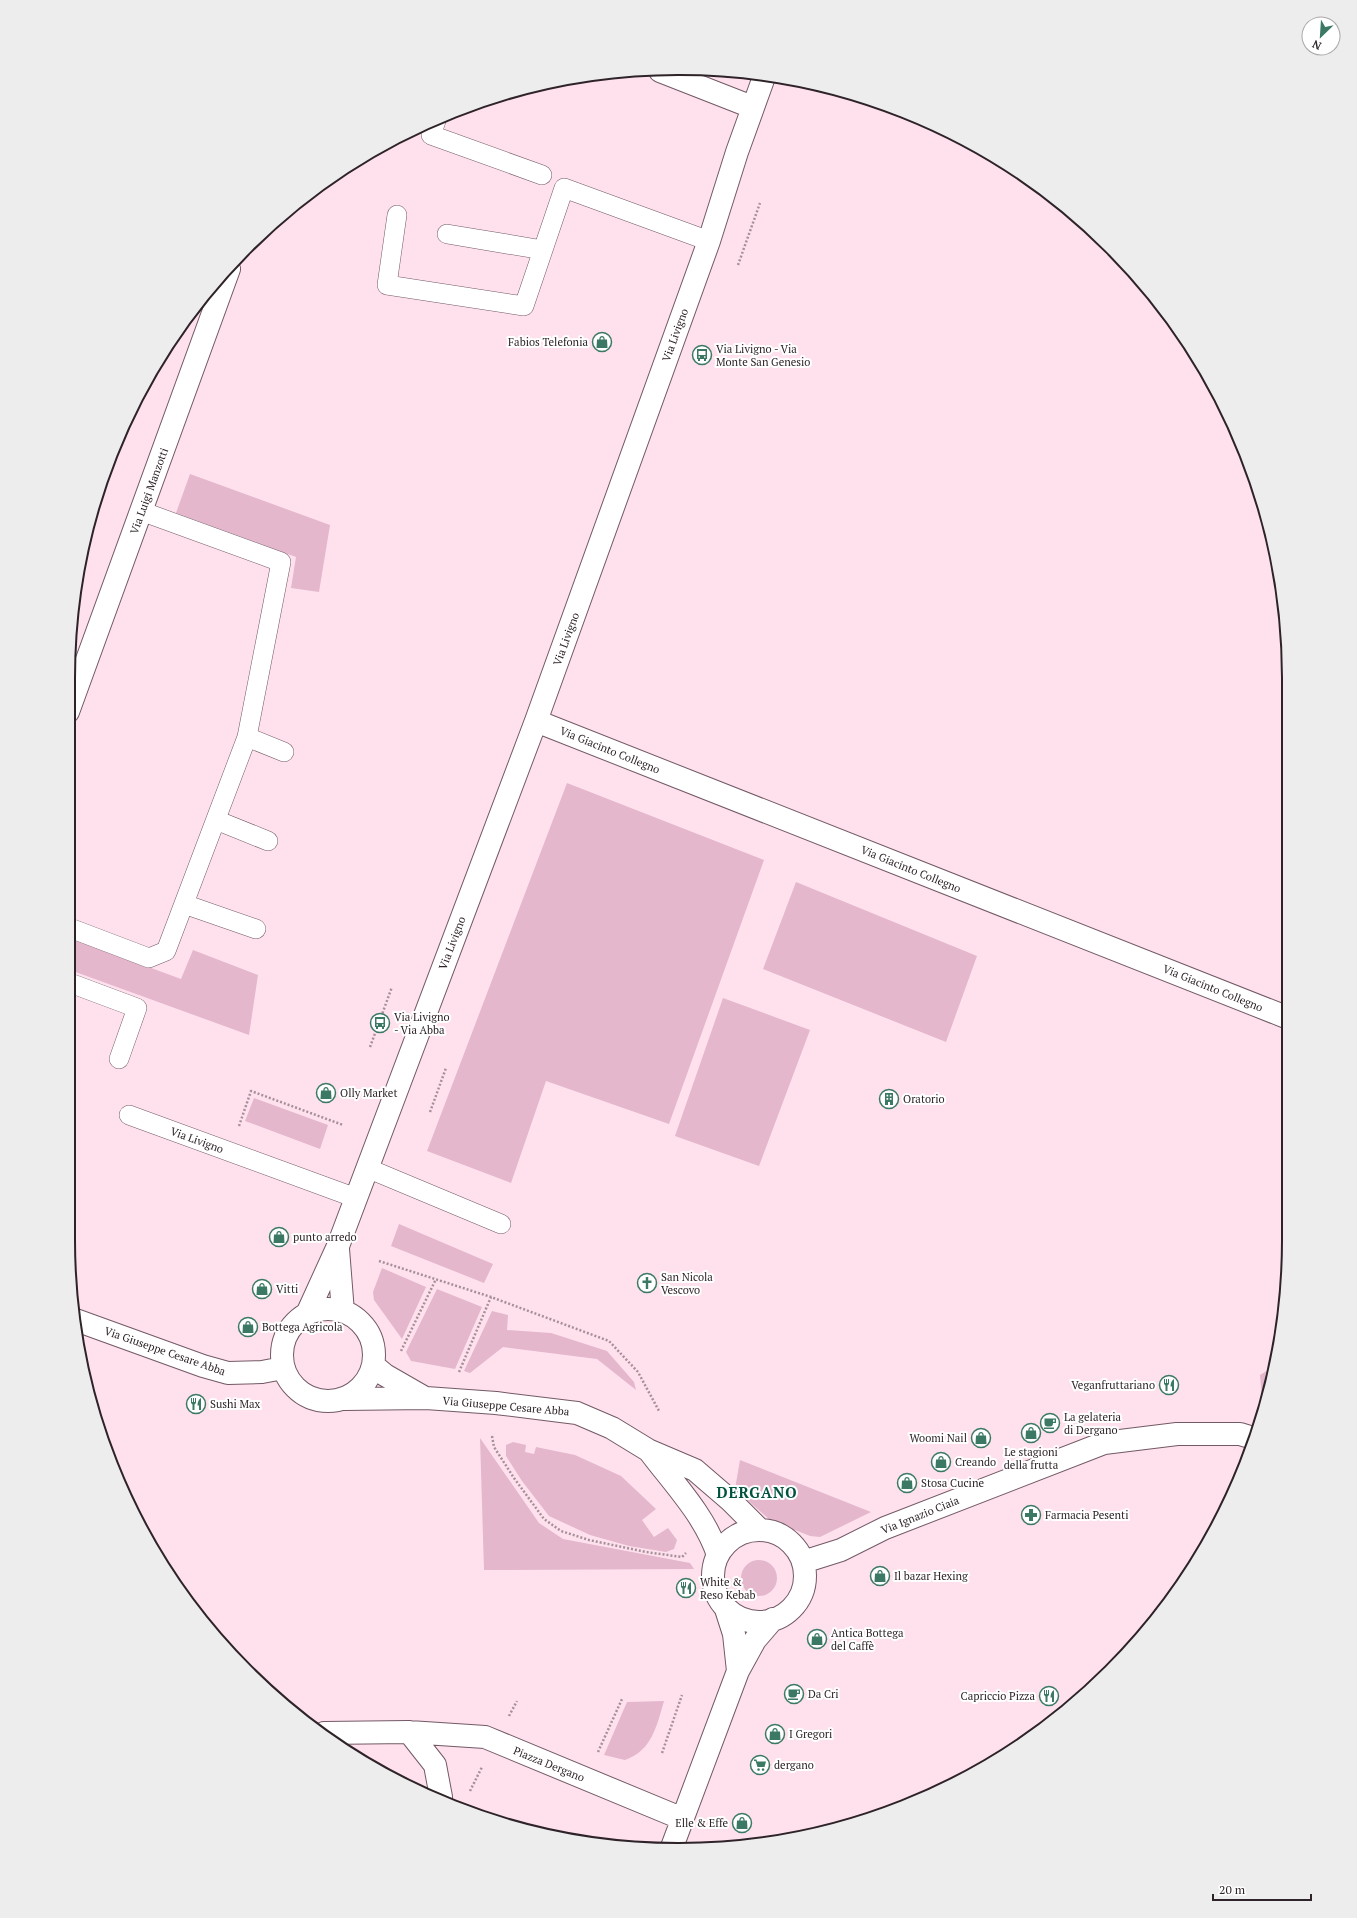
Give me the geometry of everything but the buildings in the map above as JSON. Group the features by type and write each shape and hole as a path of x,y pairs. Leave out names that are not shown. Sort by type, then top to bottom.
{"street":[{"path":"671,75 752,107"},
{"name":"Via Livigno","path":"307,1314 338,1246 536,721 709,241 752,107 762,81"},
{"name":"Via Luigi Manzotti","path":"75,693 224,282"},
{"name":"Via Giacinto Collegno","path":"536,721 1282,1015"},
{"name":"Via Livigno","path":"338,1246 343,1312"},
{"path":"325,1309 343,1312 361,1323 370,1337 374,1354 373,1366 369,1376 362,1386 344,1399 321,1401 304,1396 292,1384 283,1368 282,1352 286,1336 294,1324 307,1314 325,1309"},
{"name":"Via Giuseppe Cesare Abba","path":"81,1322 203,1366 228,1373 262,1372 283,1368"},
{"name":"Via Giuseppe Cesare Abba","path":"373,1366 391,1379 426,1398"},
{"name":"Via Giuseppe Cesare Abba","path":"344,1399 426,1398 496,1403 577,1413 612,1428 648,1450"},
{"name":"Via Ignazio Ciaia","path":"803,1562 841,1550 885,1528 1104,1443 1176,1434 1240,1434 1249,1437"},
{"path":"648,1450 695,1470 731,1501 760,1530"},
{"path":"648,1450 698,1514 712,1536 718,1555"},
{"path":"674,1843 738,1671 754,1640 773,1619 788,1610 800,1596 805,1580 803,1562 795,1547 787,1539 772,1532 760,1530 749,1531 734,1538 725,1545 718,1555 715,1565 714,1581 719,1597 725,1606 734,1634 738,1671"},
{"path":"725,1606 737,1616 747,1620 757,1621 773,1619"},
{"path":"409,1732 435,1765 441,1794"},
{"name":"Piazza Dergano","path":"332,1733 409,1732 485,1737 683,1819"}],"lane":[{"path":"434,127 431,134 542,175"},
{"path":"397,215 387,286 524,306 564,188 709,241"},
{"path":"447,234 543,250"},
{"path":"75,930 149,958 166,951 247,737 281,562 142,511"},
{"path":"247,737 284,752"},
{"path":"216,820 268,841"},
{"path":"184,904 256,929"},
{"path":"75,985 137,1008 119,1059"},
{"name":"Via Livigno","path":"129,1115 356,1198"},
{"path":"367,1168 501,1224"}],"path":[{"path":"738,265 760,203"},
{"path":"370,1047 392,987"},
{"path":"430,1112 446,1068"},
{"path":"241,1121 251,1091 343,1125"},
{"path":"379,1261 491,1297 609,1341 638,1372 659,1410"},
{"path":"401,1352 436,1279"},
{"path":"458,1376 491,1297"},
{"path":"492,1436 494,1447 544,1519 561,1531 589,1540 646,1552 682,1557 687,1552"},
{"path":"662,1753 682,1695"},
{"path":"597,1755 622,1699"}],"shaded area":[{"path":"190,474 330,525 319,592 291,588 296,557 176,513"},
{"path":"567,783 764,860 669,1124 546,1081 511,1183 427,1151"},
{"path":"796,882 977,956 946,1042 763,969"},
{"path":"75,940 181,979 193,950 258,975 249,1035 75,972"},
{"path":"723,998 810,1030 759,1166 675,1136"},
{"path":"254,1098 328,1125 320,1149 245,1121"},
{"path":"399,1224 493,1264 484,1283 391,1246"},
{"path":"382,1268 426,1287 402,1339 374,1300 373,1292"},
{"path":"437,1289 482,1307 455,1369 411,1361 406,1352"},
{"path":"492,1311 508,1315 507,1330 551,1333 607,1351 634,1382 636,1390 597,1359 503,1347 470,1373 464,1371"},
{"path":"1267,1371 1262,1393 1260,1375"},
{"path":"480,1438 539,1523 563,1539 690,1563 694,1569 484,1570"},
{"path":"513,1442 526,1445 525,1452 534,1454 536,1447 575,1455 621,1476 656,1509 642,1520 654,1537 668,1528 677,1540 674,1549 666,1552 629,1546 590,1535 549,1516 522,1481 506,1456 506,1445"},
{"path":"740,1460 871,1512 820,1537 810,1536 770,1520 735,1489"},
{"path":"759,1560 772,1565 777,1578 772,1591 759,1596 746,1591 741,1578 746,1565"},
{"path":"664,1701 656,1728 642,1750 625,1760 604,1755 627,1702"}],"place":[{"name":"Fabios Telefonia","path":"602,342"},
{"name":"Via Livigno - Via Monte San Genesio","path":"702,355"},
{"name":"Via Livigno - Via Abba","path":"380,1023"},
{"name":"Olly Market","path":"326,1093"},
{"name":"Oratorio","path":"889,1099"},
{"name":"punto arredo","path":"279,1237"},
{"name":"San Nicola Vescovo","path":"647,1283"},
{"name":"Vitti","path":"262,1289"},
{"name":"Bottega Agricola","path":"248,1327"},
{"name":"Veganfruttariano","path":"1169,1385"},
{"name":"Sushi Max","path":"196,1404"},
{"name":"La gelateria di Dergano","path":"1050,1423"},
{"name":"Le stagioni della frutta","path":"1031,1433"},
{"name":"Woomi Nail","path":"981,1438"},
{"name":"Creando","path":"941,1462"},
{"name":"Stosa Cucine","path":"907,1483"},
{"name":"Farmacia Pesenti","path":"1031,1515"},
{"name":"Il bazar Hexing","path":"880,1576"},
{"name":"White & Reso Kebab","path":"686,1588"},
{"name":"Antica Bottega del Caffè","path":"817,1639"},
{"name":"Da Cri","path":"794,1694"},
{"name":"Capriccio Pizza","path":"1049,1696"},
{"name":"I Gregori","path":"775,1734"},
{"name":"dergano","path":"760,1765"},
{"name":"Elle & Effe","path":"742,1823"}],"district":[{"name":"DERGANO","path":"757,1492"}]}
